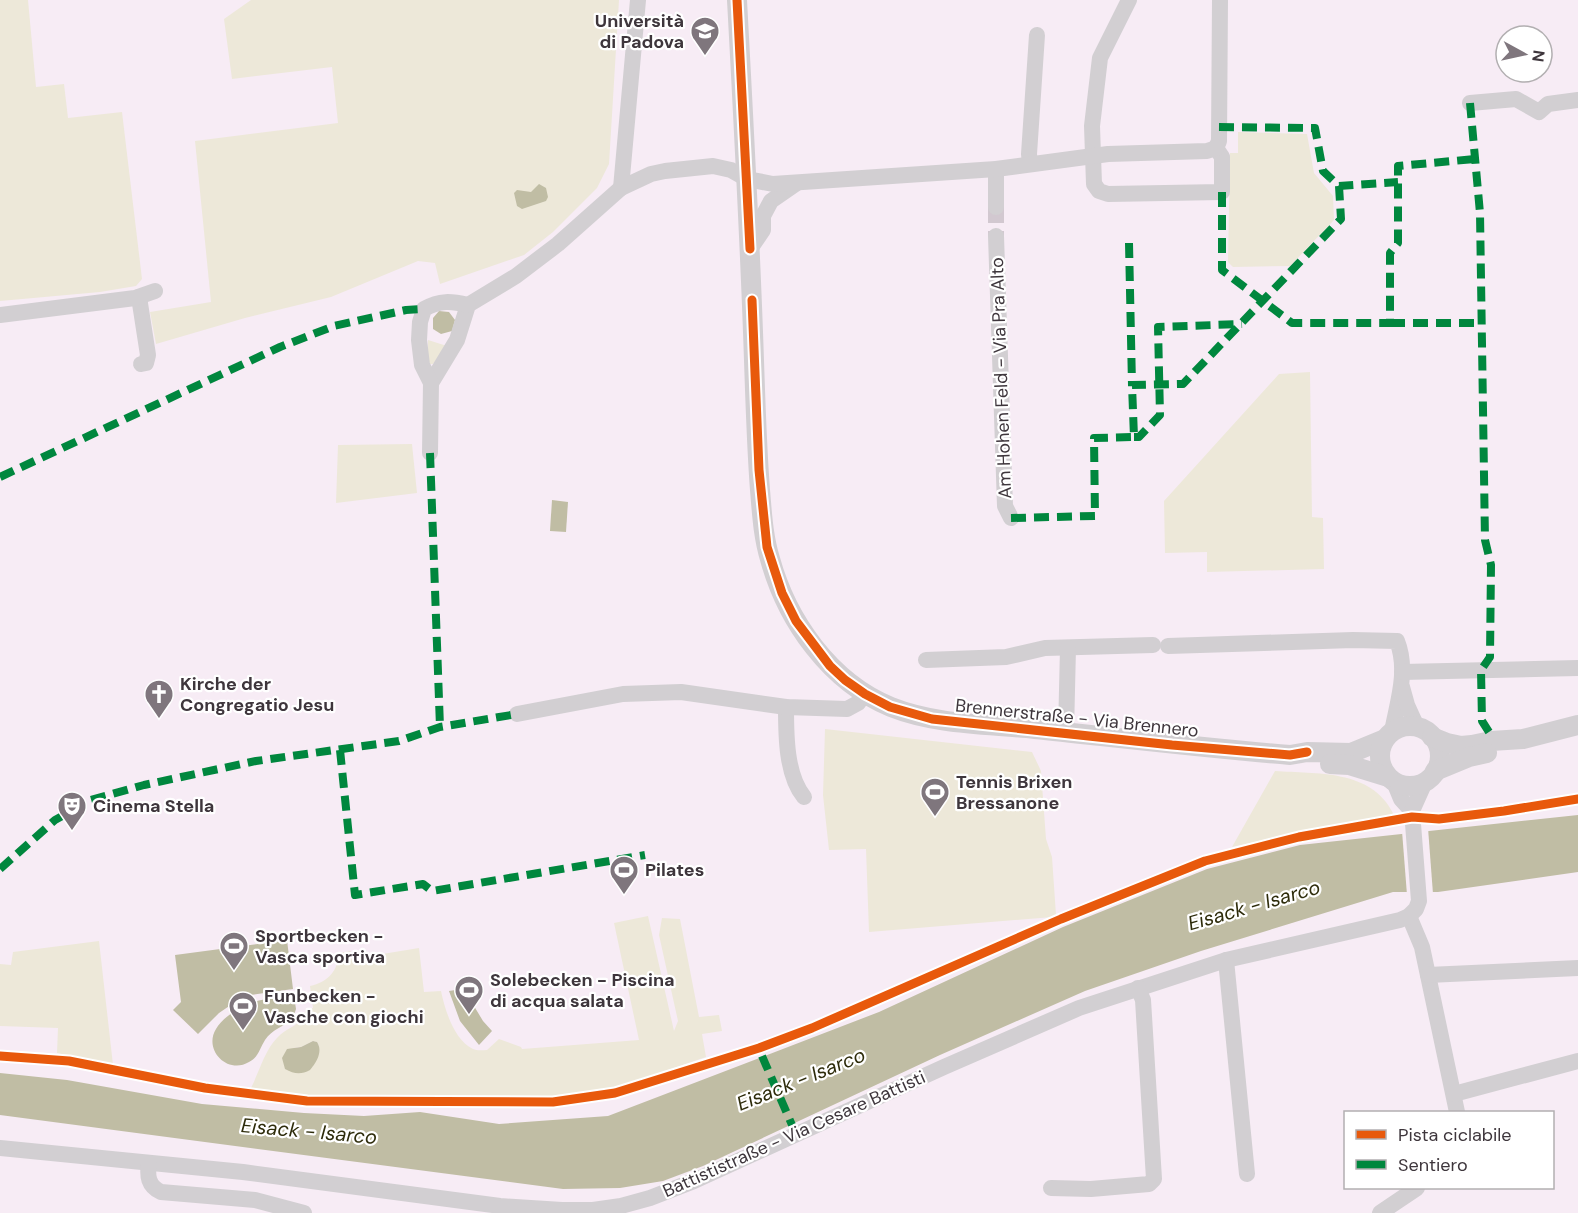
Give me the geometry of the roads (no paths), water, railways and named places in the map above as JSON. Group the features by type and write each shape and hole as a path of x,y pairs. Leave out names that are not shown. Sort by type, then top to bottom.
{"main road":[{"name":"Brennerstraße - Via Brennero","path":"737,0 759,470 764,531 770,561 796,621 830,666 845,680 890,707 932,718 1172,745 1290,755 1307,752 1351,753 1389,736 1400,728 1425,732 1461,746 1522,739 1578,726"},
{"path":"1425,732 1436,743 1439,757 1430,776"},
{"path":"1389,736 1382,746 1380,763 1391,779"},
{"name":"Brennerstraße - Via Brennero","path":"1290,755 1306,762 1349,765 1409,786 1450,763 1494,751 1522,739"}],"street":[{"path":"621,188 638,0"},
{"path":"1129,0 1100,58 1092,126 1094,184 1099,191 1108,194 1222,192 1222,157 1216,148"},
{"path":"431,383 457,339 468,305 516,276 558,244 621,188 658,173 713,166 731,170 747,179 773,184 798,183 996,169 1094,155 1207,151 1216,148 1219,141 1220,0"},
{"path":"1030,164 1037,35"},
{"path":"1470,103 1516,99 1539,112 1548,104 1578,100"},
{"path":"996,169 996,207"},
{"path":"750,249 763,230 763,216 771,201 798,183"},
{"name":"Am Hohen Feld - Via Pra Alto","path":"996,236 1005,506 1011,518"},
{"path":"0,315 147,294 148,355 146,363 141,364"},
{"path":"430,453 431,383 422,365 419,340 420,322 424,309 435,302 449,300 468,305"},
{"path":"926,660 1006,657 1045,648 1344,640 1397,641 1400,648 1407,705 1425,732"},
{"name":"Brennerstraße - Via Brennero","path":"1066,732 1068,648"},
{"path":"1402,679 1578,668"},
{"path":"1389,736 1402,679"},
{"path":"517,714 642,693 691,693 786,707 847,709 858,703 865,694"},
{"path":"786,707 787,742 796,787 804,797"},
{"path":"1412,818 1430,776"},
{"path":"1391,779 1412,818 1419,894 1416,909 1409,916 1422,947 1457,1111"},
{"name":"Battististraße - Via Cesare Battisti","path":"0,1148 243,1172 500,1206 593,1210 621,1206 658,1196 694,1181 1079,1008 1226,960 1409,916"},
{"path":"1226,960 1247,1174"},
{"path":"1428,975 1578,968"},
{"path":"1051,1188 1149,1184 1154,1179 1143,1000 1138,987"},
{"path":"1454,1094 1578,1061"},
{"path":"149,1163 149,1181 153,1189 161,1192 255,1200 304,1213"},
{"path":"1380,1213 1416,1189"}],"water":[{"path":"539,184 546,188 548,197 546,201 522,209 517,206 514,193 517,190 531,192"},
{"path":"439,311 449,312 455,320 452,331 441,334 433,329 433,318"},
{"path":"552,500 568,502 566,532 550,531"},
{"name":"Eisack - Isarco","path":"1578,815 1578,872 1438,892 1393,892 1201,951 1085,991 940,1055 703,1166 663,1181 620,1188 563,1189 0,1115 0,1073 67,1080 202,1104 304,1113 364,1116 420,1112 499,1124 608,1116 879,1012 1063,927 1207,869 1300,845"},
{"name":"Sportbecken - Vasca sportiva","path":"287,940 293,989 244,996 219,1013 198,1034 173,1010 181,1002 175,955"},
{"name":"Solebecken - Piscina di acqua salata","path":"468,988 469,990 478,989 481,998 471,1001 492,1031 479,1045 460,1021 449,991"},
{"name":"Funbecken - Vasche con giochi","path":"294,996 296,1009 293,1018 268,1036 252,1060 241,1065 233,1065 226,1063 215,1052 213,1037 216,1029 239,1008 265,999"},
{"path":"313,1041 319,1045 319,1053 310,1070 298,1073 285,1069 282,1058 287,1049 301,1047"}],"tunnel":[{"path":"996,207 996,236"}],"place":[{"name":"Università di Padova","path":"705,56"},
{"name":"Kirche der Congregatio Jesu","path":"159,720"},
{"name":"Tennis Brixen Bressanone","path":"935,818"},
{"name":"Cinema Stella","path":"72,832"},
{"name":"Pilates","path":"624,896"},
{"name":"Sportbecken - Vasca sportiva","path":"234,972"},
{"name":"Solebecken - Piscina di acqua salata","path":"469,1016"},
{"name":"Funbecken - Vasche con giochi","path":"243,1032"}]}
